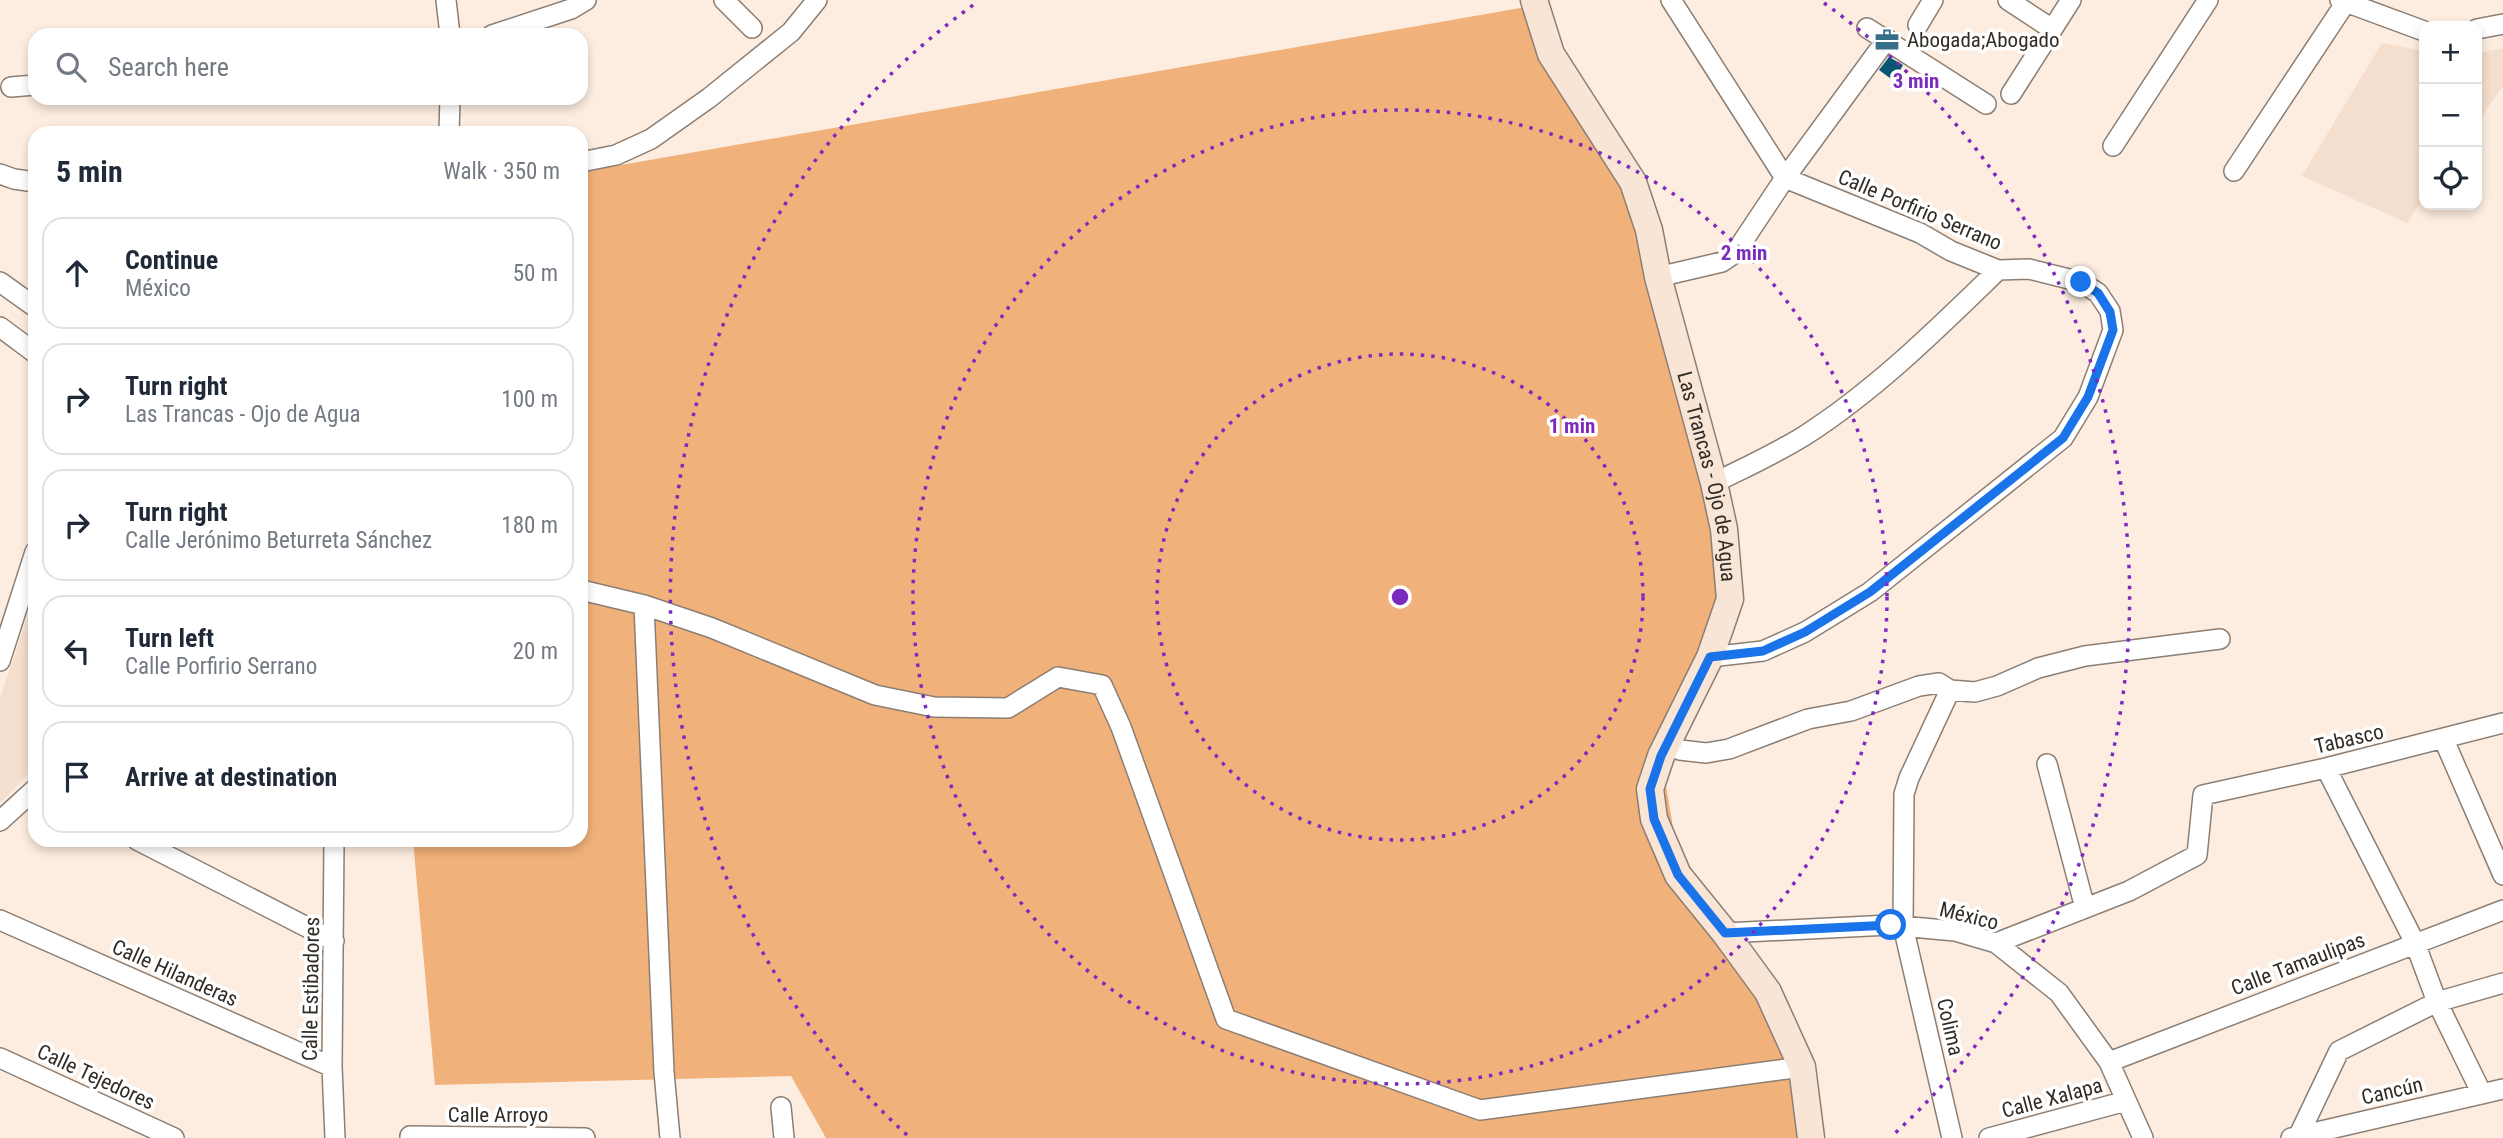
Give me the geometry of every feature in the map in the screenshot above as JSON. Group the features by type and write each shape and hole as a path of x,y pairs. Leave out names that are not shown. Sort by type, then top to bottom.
{"street":[{"path":"446,0 449,28"},
{"path":"513,28 571,9 586,0"},
{"path":"724,0 752,28"},
{"path":"588,161 616,155 651,139 709,98 791,32 817,0"},
{"name":"Las Trancas - Ojo de Agua","path":"1534,0 1551,54 1633,182 1649,230 1658,277 1714,482 1724,529 1730,599 1710,657 1669,741 1650,789 1654,819 1678,875 1768,992 1802,1067 1811,1138"},
{"path":"1671,0 1785,178"},
{"path":"1918,25 1933,0"},
{"path":"2008,0 2052,29"},
{"path":"2011,94 2071,0"},
{"path":"2113,146 2208,0"},
{"path":"2234,171 2343,1 2419,29"},
{"path":"2482,28 2503,24"},
{"path":"1867,27 1986,104"},
{"path":"1658,277 1722,262 1735,253 1785,178 1887,39"},
{"path":"11,87 28,86"},
{"path":"449,126 450,105"},
{"path":"0,174 28,181"},
{"name":"Calle Porfirio Serrano","path":"1710,657 1763,651 1805,632 1860,599 2063,438 2088,397 2113,330 2110,312 2098,293 2081,282 2029,268 1998,270 1951,251 1920,233 1785,178"},
{"path":"1714,482 1755,463 1804,435 1855,398 1916,349 1998,270"},
{"path":"0,282 28,301"},
{"path":"0,327 28,348"},
{"path":"0,661 28,574"},
{"path":"588,592 712,628 875,695 934,707 1008,708 1059,677 1102,685 1121,727 1226,1019 1480,1110 1802,1067"},
{"path":"644,606 664,1072 670,1138"},
{"path":"1669,741 1680,750 1706,753 1729,749 1808,719 1851,711 1919,686 1939,683 1950,690 1975,692 1997,686 2038,668 2085,656 2220,639"},
{"name":"Colima","path":"1950,690 1904,794 1903,926 1952,1138"},
{"name":"Tabasco","path":"2085,908 2129,891 2197,855 2203,795 2444,740 2503,723"},
{"path":"2444,740 2503,875"},
{"path":"1996,943 2085,908 2047,764"},
{"path":"2326,768 2415,943 2437,1002 2482,1094"},
{"path":"0,821 28,795"},
{"path":"151,847 334,940"},
{"name":"Calle Estibadores","path":"334,847 332,1067 335,1138"},
{"name":"Calle Tamaulipas","path":"2109,1062 2503,911"},
{"name":"Calle Hilanderas","path":"0,920 332,1067"},
{"name":"México","path":"1725,933 1891,925 1955,931 1996,943 2059,993 2109,1062 2143,1138"},
{"path":"2295,1137 2339,1051 2437,1002 2503,983"},
{"name":"Calle Tejedores","path":"0,1058 173,1138"},
{"name":"Cancún","path":"2295,1137 2503,1089"},
{"name":"Calle Xalapa","path":"1989,1138 2126,1101"},
{"path":"781,1107 784,1138"},
{"name":"Calle Arroyo","path":"410,1136 584,1138"}],"shaded area":[{"path":"1526,7 1648,201 1728,588 1662,761 1679,864 1789,1055 1798,1138 826,1138 791,1076 435,1085 414,847 588,847 588,171"},
{"path":"2382,43 2419,50 2419,205 2407,223 2302,176"},
{"path":"2503,48 2503,86 2482,116 2482,84 2482,52"},
{"path":"28,616 28,775 0,803 0,698"}],"building":[{"path":"1889,57 1903,65 1894,81 1879,70"}],"place":[{"name":"Abogada;Abogado","path":"1887,40"}],"route":[{"path":"1891,925 1725,933 1678,875 1654,819 1650,789 1661,756 1710,657 1763,651 1805,632 1870,592 2063,438 2088,397 2113,330 2110,312 2098,293 2081,282"}]}
